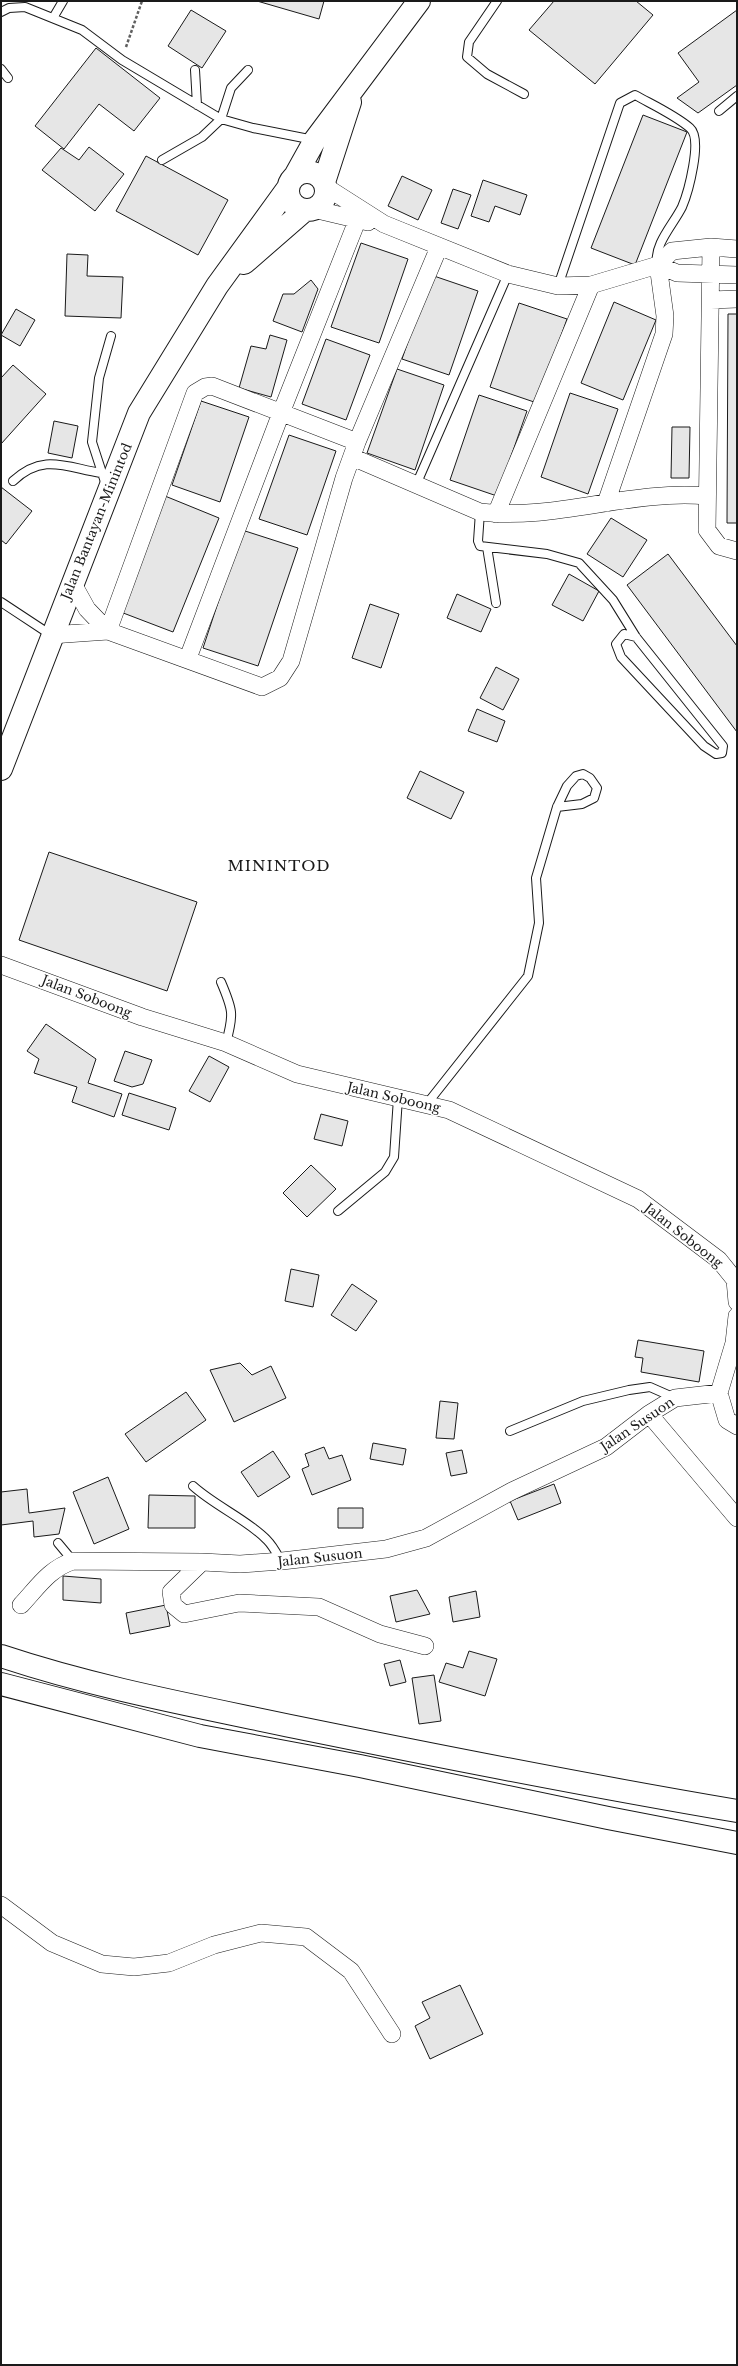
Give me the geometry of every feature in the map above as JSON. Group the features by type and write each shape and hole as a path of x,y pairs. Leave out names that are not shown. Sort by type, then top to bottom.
{"main road":[{"name":"Jalan Bantayan-Minintod","path":"1,769 72,582 105,481 139,413 217,286 292,182 315,140 419,1"},
{"name":"Jalan Bantayan-Minintod","path":"325,185 355,88"},
{"path":"308,172 320,177 325,185 323,201 309,209 292,202 292,182 308,172"},
{"name":"Jalan Bantayan-Minintod","path":"217,286 309,209"},
{"path":"1,1656 58,1675 127,1692 334,1735 643,1795 737,1811"},
{"path":"1,1684 200,1736 360,1766 608,1818 737,1843"}],"street":[{"path":"325,185 384,224 508,274 558,286 591,284 658,265 672,251 711,247 737,249"},
{"path":"309,209 357,221 384,224"},
{"path":"188,658 281,413 357,221"},
{"path":"51,635 108,631 188,658 262,687 280,678 291,661 354,449 439,247"},
{"path":"711,247 707,530 720,546 737,551"},
{"path":"658,265 677,273 737,275"},
{"path":"606,503 664,334 665,316 658,265"},
{"path":"488,513 591,284"},
{"path":"711,300 737,299"},
{"path":"108,631 195,393 205,387 212,386 281,413 354,449 416,485 488,513 606,503 663,494 707,496"},
{"path":"72,582 87,608 108,631"},
{"name":"Jalan Soboong","path":"1,965 142,1017 226,1044 297,1074 449,1110 638,1199 720,1260 736,1280 737,1302"},
{"path":"737,1316 734,1343 719,1393 728,1420 737,1426"},
{"name":"Jalan Susuon","path":"72,1561 202,1562 240,1564 282,1561 386,1549 426,1538 512,1491 606,1447 649,1414 675,1398 719,1393"},
{"path":"649,1414 737,1518"},
{"path":"22,1605 52,1571 72,1561"},
{"path":"202,1562 171,1592 173,1605 184,1614 239,1603 319,1607 380,1634 425,1646"},
{"path":"1,1905 52,1944 102,1964 134,1966 169,1963 214,1945 261,1933 306,1937 351,1971 392,2034"}],"lane":[{"path":"53,18 63,1"},
{"path":"497,1 469,42 467,57 486,74 524,94"},
{"path":"1,12 9,8 24,7 82,30 122,60 221,119 253,128 315,140"},
{"path":"1,68 8,78"},
{"path":"195,70 197,105"},
{"path":"162,160 202,137 221,119 231,88 248,70"},
{"path":"558,286 620,102 636,95 692,129 696,141 695,159 683,205 656,252 658,265"},
{"path":"719,111 737,96"},
{"path":"416,485 508,274"},
{"path":"105,481 92,442 99,378 111,336"},
{"path":"14,481 29,468 46,463 105,481"},
{"path":"488,513 478,541 480,546 547,554 579,563 613,600 636,637 724,746 722,753 716,754 704,746 621,657 616,644 624,634 636,637"},
{"path":"487,547 496,603"},
{"path":"1,602 51,635"},
{"path":"426,1105 495,1020 528,976 539,923 536,878 557,807 567,786 576,776 583,774 590,778 597,788 594,798 582,804 557,807"},
{"path":"221,982 231,1007 233,1018 226,1044"},
{"path":"338,1211 385,1172 394,1157 398,1098"},
{"path":"510,1431 583,1401 629,1390 650,1387 675,1398"},
{"path":"193,1486 208,1500 263,1537 282,1561"},
{"path":"58,1543 72,1561"}],"path":[{"path":"122,60 142,1"}],"building":[{"path":"257,1 324,1 319,19"},
{"path":"554,1 636,1 653,15 595,84 529,30"},
{"path":"191,10 226,31 202,68 168,46"},
{"path":"737,10 737,85 698,113 677,98 699,82 678,53"},
{"path":"96,48 160,98 134,131 99,104 64,149 35,126"},
{"path":"643,115 687,132 635,265 591,248"},
{"path":"89,147 124,174 95,211 42,170 61,148 79,160"},
{"path":"146,156 228,200 198,255 116,211"},
{"path":"402,176 432,190 418,220 388,206"},
{"path":"483,180 527,195 520,215 495,206 489,222 471,216"},
{"path":"453,189 471,195 458,229 441,223"},
{"path":"361,243 408,259 379,343 331,327"},
{"path":"67,254 88,255 87,276 123,277 121,318 65,316"},
{"path":"431,275 478,291 449,375 402,359"},
{"path":"311,280 318,289 302,332 273,321 283,294 294,294"},
{"path":"614,302 656,320 623,400 581,383"},
{"path":"519,303 567,319 537,403 490,387"},
{"path":"16,309 35,320 20,346 1,335"},
{"path":"728,314 737,314 737,523 727,523"},
{"path":"270,335 287,340 271,397 239,388 251,346 266,349"},
{"path":"326,339 370,355 346,420 302,404"},
{"path":"13,365 46,394 1,444 1,378"},
{"path":"397,369 444,385 415,470 367,453"},
{"path":"570,393 618,409 588,494 541,477"},
{"path":"479,395 527,411 497,496 450,480"},
{"path":"201,401 249,417 220,502 172,485"},
{"path":"54,421 78,426 72,458 48,453"},
{"path":"672,427 690,427 689,478 671,478"},
{"path":"289,435 336,451 307,535 259,519"},
{"path":"1,487 32,511 6,544 1,540"},
{"path":"165,496 219,518 173,632 118,611"},
{"path":"611,518 647,540 623,577 587,554"},
{"path":"242,530 298,548 258,666 203,648"},
{"path":"668,554 737,646 737,732 627,585"},
{"path":"569,574 599,591 583,621 552,605"},
{"path":"457,594 491,609 481,632 447,618"},
{"path":"370,604 399,614 381,668 352,658"},
{"path":"496,667 519,679 503,710 480,698"},
{"path":"477,709 505,721 497,742 468,731"},
{"path":"420,771 464,792 451,819 407,798"},
{"path":"49,852 197,902 167,991 19,940"},
{"path":"46,1024 96,1059 88,1083 122,1094 114,1117 72,1102 77,1087 34,1073 39,1059 27,1051"},
{"path":"125,1051 152,1060 143,1084 132,1087 114,1081"},
{"path":"209,1056 229,1067 210,1102 189,1091"},
{"path":"129,1093 176,1108 169,1130 122,1115"},
{"path":"321,1114 348,1121 342,1146 314,1139"},
{"path":"311,1165 336,1189 307,1217 283,1193"},
{"path":"291,1269 319,1275 313,1307 285,1301"},
{"path":"352,1284 377,1301 356,1331 331,1315"},
{"path":"638,1340 704,1351 699,1382 641,1372 643,1358 635,1357"},
{"path":"240,1363 252,1375 271,1366 286,1398 234,1422 210,1370"},
{"path":"186,1392 206,1420 146,1462 125,1434"},
{"path":"440,1401 458,1403 454,1439 436,1438"},
{"path":"373,1443 406,1449 403,1465 370,1459"},
{"path":"324,1447 329,1459 342,1455 351,1480 312,1495 302,1469 309,1466 305,1454"},
{"path":"462,1450 467,1473 451,1476 446,1453"},
{"path":"273,1451 290,1477 258,1497 241,1472"},
{"path":"108,1477 129,1529 94,1544 73,1492"},
{"path":"554,1484 561,1503 518,1520 510,1501"},
{"path":"27,1489 29,1513 65,1508 59,1534 34,1537 33,1521 1,1525 1,1492"},
{"path":"149,1495 195,1496 195,1528 148,1528"},
{"path":"338,1508 363,1508 363,1528 338,1528"},
{"path":"63,1576 101,1579 101,1603 63,1600"},
{"path":"417,1590 430,1614 396,1622 390,1596"},
{"path":"476,1591 480,1617 453,1622 449,1597"},
{"path":"166,1605 170,1626 130,1634 126,1613"},
{"path":"469,1651 497,1659 485,1696 439,1682 446,1663 463,1668"},
{"path":"400,1660 406,1682 390,1686 384,1664"},
{"path":"434,1675 441,1721 419,1724 412,1678"},
{"path":"460,1985 483,2034 430,2059 415,2026 430,2018 422,2002"}],"district":[{"name":"MININTOD","path":"279,866"}]}
